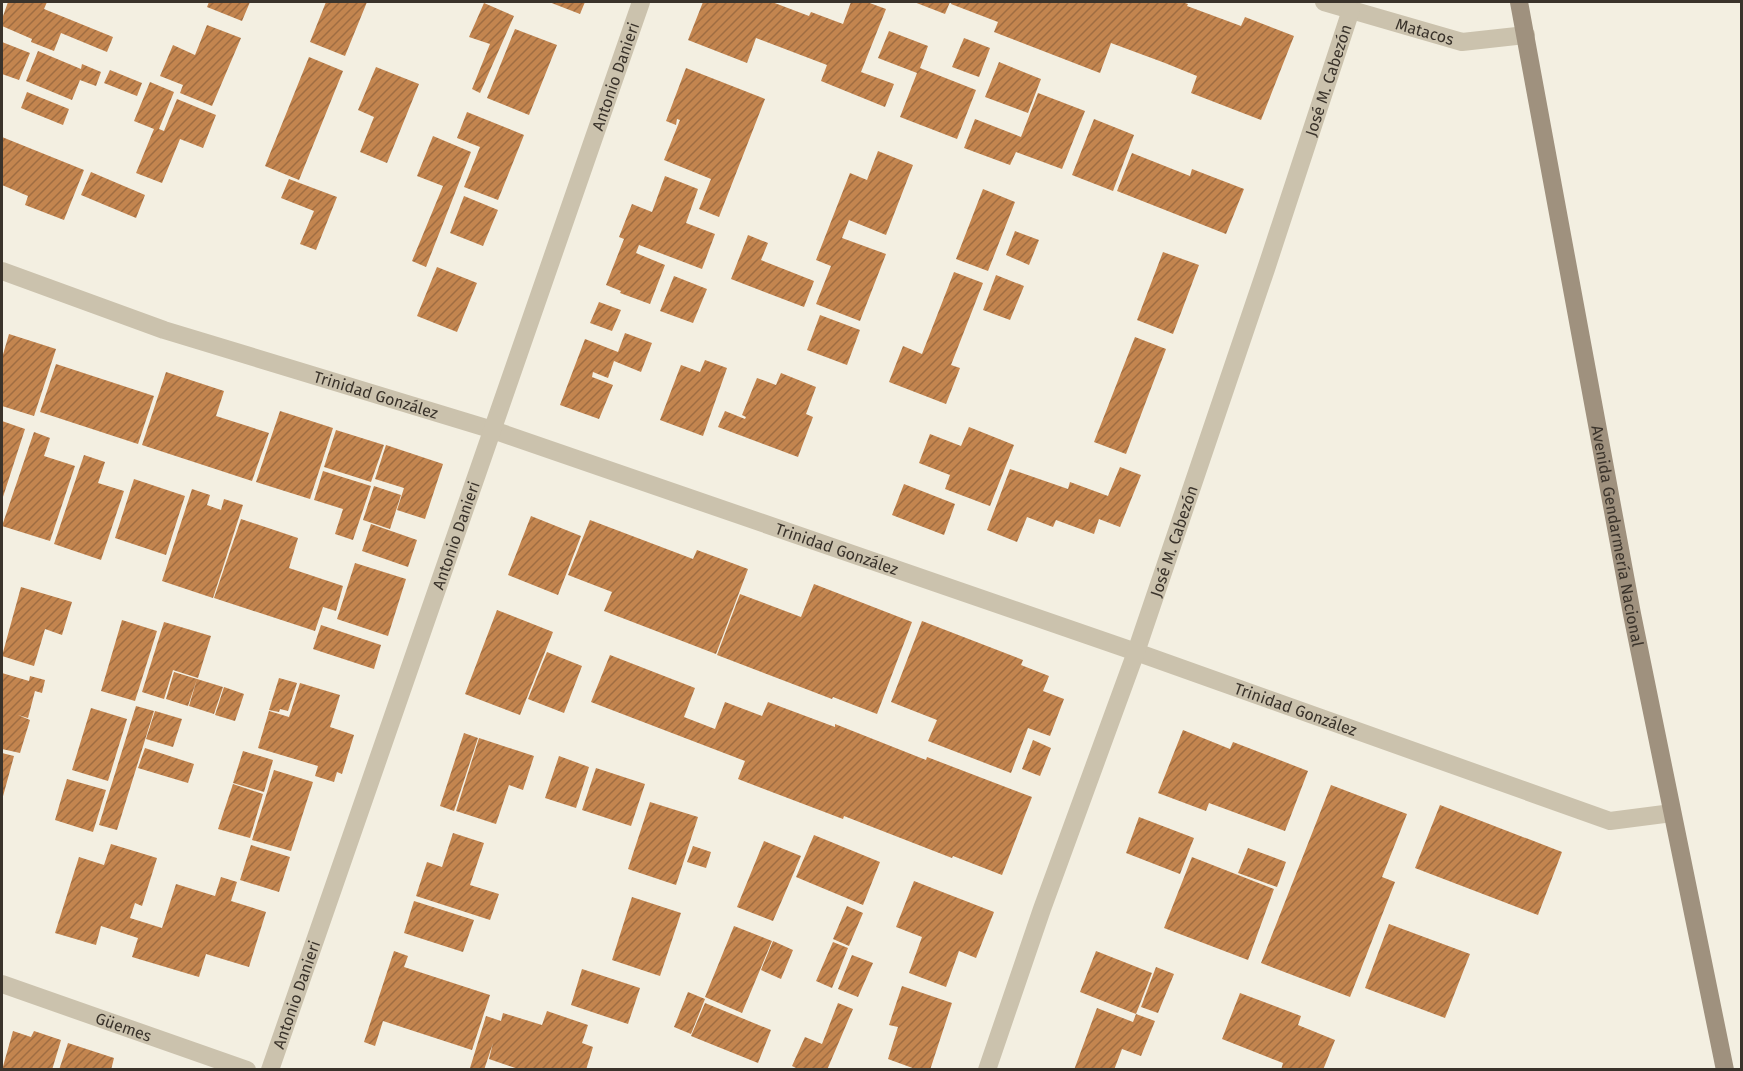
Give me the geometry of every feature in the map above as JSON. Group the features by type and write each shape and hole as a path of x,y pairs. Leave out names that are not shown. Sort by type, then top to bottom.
{"main road":[{"name":"Avenida Gendarmería Nacional","path":"1519,2 1632,614 1725,1070"}],"street":[{"name":"Antonio Danieri","path":"270,1070 641,2"},
{"name":"Matacos","path":"1324,2 1462,42 1526,35"},
{"name":"José M. Cabezón","path":"987,1070 1042,909 1136,652 1263,280 1351,10"},
{"name":"Trinidad González","path":"2,271 164,330 493,430 1136,652 1610,821 1672,813"},
{"name":"Güemes","path":"2,984 248,1070"}],"building":[{"path":"8,2 47,2 44,9 113,37 107,52 61,33 54,51 31,42 32,39 2,26"},
{"path":"209,2 250,2 242,21 207,7"},
{"path":"326,2 367,2 345,56 310,42"},
{"path":"549,2 585,2 580,14"},
{"path":"703,2 772,2 809,16 811,12 843,24 851,2 867,2 886,9 861,72 894,84 885,107 821,81 827,65 756,38 747,63 688,40"},
{"path":"914,2 950,2 945,14"},
{"path":"952,2 1182,2 1188,4 1187,6 1241,26 1245,17 1294,36 1261,120 1191,93 1197,76 1165,63 1111,43 1100,73 994,32 998,22 951,4"},
{"path":"484,3 514,16 480,93 472,89 490,44 469,37"},
{"path":"207,25 241,38 212,106 180,93 183,85 160,76 173,45 195,55"},
{"path":"515,29 557,45 529,115 487,98"},
{"path":"889,31 928,46 920,68 976,90 957,139 900,117 917,73 878,58"},
{"path":"964,38 990,48 979,77 952,67"},
{"path":"2,42 30,53 19,80 2,74"},
{"path":"38,51 81,69 82,64 101,72 96,86 80,80 72,100 26,81"},
{"path":"309,57 343,71 299,180 265,166"},
{"path":"999,62 1041,79 1028,113 985,97"},
{"path":"376,67 419,84 387,163 360,152 374,117 358,110"},
{"path":"686,68 765,99 719,217 699,209 711,179 664,160 680,120 677,119 676,125 666,121"},
{"path":"110,70 142,83 137,96 104,83"},
{"path":"150,82 174,92 159,129 164,131 177,99 216,115 203,148 180,139 162,183 136,173 154,129 134,121"},
{"path":"27,92 69,109 63,125 21,108"},
{"path":"1038,93 1085,111 1062,169 1016,152 1010,165 964,148 975,119 1021,137"},
{"path":"467,112 524,135 498,200 464,187 480,147 457,138"},
{"path":"1094,119 1134,135 1113,191 1072,175"},
{"path":"433,136 471,152 426,267 412,261 443,186 417,176"},
{"path":"2,137 84,170 64,220 25,205 28,196 2,185"},
{"path":"878,151 913,165 886,235 849,220 842,238 886,254 860,321 816,304 831,266 816,260 850,173 867,180"},
{"path":"1132,153 1190,176 1192,169 1244,189 1226,234 1117,191"},
{"path":"91,172 145,195 136,218 81,195"},
{"path":"665,176 698,189 686,223 715,234 702,269 639,245 636,253 665,265 650,304 606,285 624,239 619,237 632,204 652,212"},
{"path":"289,179 337,197 316,250 300,244 314,211 281,198"},
{"path":"983,189 1015,202 988,271 956,259"},
{"path":"464,196 498,210 483,246 450,233"},
{"path":"1015,231 1039,240 1029,265 1006,255"},
{"path":"748,235 768,243 761,260 814,281 804,307 731,279"},
{"path":"1163,252 1199,265 1173,334 1137,320"},
{"path":"437,267 477,283 457,332 417,316"},
{"path":"954,272 983,283 951,365 960,368 946,404 889,382 903,346 922,354"},
{"path":"996,275 1024,286 1010,320 983,310"},
{"path":"674,276 707,289 693,323 660,311"},
{"path":"599,302 621,310 612,331 590,323"},
{"path":"820,315 860,330 847,365 807,350"},
{"path":"625,333 652,343 641,372 614,361 608,378 593,372 592,377 613,385 599,419 560,405 585,339 618,352"},
{"path":"9,334 56,349 34,416 2,406 2,358"},
{"path":"1135,337 1166,349 1126,454 1094,442"},
{"path":"705,360 727,368 703,436 660,420 681,365 700,372"},
{"path":"56,364 154,396 138,444 40,412"},
{"path":"166,372 224,391 216,416 269,433 252,481 142,445"},
{"path":"781,373 816,387 806,414 813,417 798,457 718,427 725,411 745,419 746,417 742,415 757,378 776,385"},
{"path":"280,411 333,428 310,499 256,482"},
{"path":"2,421 25,429 2,500"},
{"path":"969,427 1014,445 990,506 945,489 950,475 919,463 930,434 961,446"},
{"path":"336,430 384,445 371,482 324,467"},
{"path":"34,432 50,438 44,456 75,466 50,541 2,526"},
{"path":"386,445 443,464 425,519 397,510 404,488 375,479"},
{"path":"84,455 105,462 98,483 124,491 101,560 54,544"},
{"path":"1120,467 1141,475 1120,527 1099,519 1094,534 1056,520 1053,527 1027,517 1017,542 987,530 1010,469 1068,489 1070,482 1108,496"},
{"path":"323,471 371,486 353,540 335,534 343,509 314,500"},
{"path":"134,479 185,496 166,555 115,538"},
{"path":"904,484 955,504 944,535 892,515"},
{"path":"374,486 401,495 390,529 363,520"},
{"path":"192,489 210,495 207,505 221,510 224,499 243,505 213,598 162,581"},
{"path":"531,516 581,536 558,595 508,575"},
{"path":"241,519 298,538 289,568 343,586 336,611 323,607 315,631 214,598"},
{"path":"590,520 693,559 697,550 748,569 716,654 604,611 612,592 568,575"},
{"path":"371,524 417,540 408,567 362,551"},
{"path":"355,563 406,579 388,636 337,619"},
{"path":"814,584 912,622 877,714 717,655 740,594 801,617"},
{"path":"21,587 72,602 62,635 45,629 34,666 2,656"},
{"path":"497,610 553,632 520,715 465,694"},
{"path":"122,620 157,631 135,701 101,691"},
{"path":"922,621 1023,660 1021,665 1049,676 1043,691 1064,699 1050,736 1028,728 1011,773 928,741 937,720 891,702"},
{"path":"164,622 211,636 198,678 173,670 164,699 142,692"},
{"path":"321,625 381,645 374,669 313,649"},
{"path":"547,652 582,666 564,713 528,699"},
{"path":"610,655 695,688 684,717 715,729 725,702 762,716 768,702 835,727 835,724 926,760 927,757 1032,797 1002,875 738,779 745,761 591,702"},
{"path":"174,672 197,679 188,706 166,699"},
{"path":"2,673 29,681 30,676 45,680 42,693 35,691 28,718 18,715 30,720 20,753 2,749"},
{"path":"279,678 297,683 288,711 269,710"},
{"path":"197,679 223,687 214,714 189,706"},
{"path":"300,683 340,695 330,727 354,735 342,774 337,772 334,782 315,776 318,766 258,748 269,711 289,717"},
{"path":"224,687 244,694 235,721 215,715"},
{"path":"136,706 154,711 117,830 99,825"},
{"path":"91,708 127,719 108,781 72,770"},
{"path":"155,711 182,719 173,747 146,739"},
{"path":"1183,730 1230,749 1233,742 1308,771 1285,831 1209,803 1206,811 1158,793"},
{"path":"464,733 478,738 454,811 440,806"},
{"path":"479,738 534,756 523,790 509,785 496,824 456,811"},
{"path":"1033,740 1051,748 1040,776 1022,769"},
{"path":"145,748 194,764 188,783 138,768"},
{"path":"243,751 273,760 264,792 233,783"},
{"path":"2,753 14,756 2,800"},
{"path":"559,756 589,767 576,808 545,798"},
{"path":"596,768 645,784 631,826 582,810"},
{"path":"274,770 313,782 291,851 252,840"},
{"path":"67,779 106,790 93,832 55,820"},
{"path":"233,784 263,794 250,838 218,829"},
{"path":"1331,785 1407,814 1382,877 1395,882 1350,997 1261,963"},
{"path":"650,802 698,817 676,885 628,869"},
{"path":"1440,805 1562,852 1538,915 1415,868"},
{"path":"1139,817 1194,838 1180,874 1126,853"},
{"path":"453,833 484,843 470,885 499,894 490,920 416,896 427,862 442,867"},
{"path":"814,835 880,862 863,905 796,877"},
{"path":"764,841 801,856 773,921 737,907"},
{"path":"111,844 157,858 142,906 135,903 130,918 162,928 176,884 215,896 221,877 237,882 231,901 266,912 249,967 206,954 199,977 132,957 138,938 101,926 96,945 55,933 79,857 104,865"},
{"path":"251,845 290,857 279,892 240,880"},
{"path":"693,846 711,852 706,868 687,862"},
{"path":"1248,848 1286,862 1277,887 1238,873"},
{"path":"1192,857 1274,889 1248,960 1164,928"},
{"path":"914,881 994,912 976,958 959,951 946,987 909,973 922,937 896,927"},
{"path":"632,897 681,913 660,976 612,960"},
{"path":"414,901 474,920 463,952 404,933"},
{"path":"847,906 863,913 849,946 833,939"},
{"path":"1389,924 1470,954 1445,1018 1365,988"},
{"path":"734,926 772,941 742,1013 705,997"},
{"path":"773,941 793,950 781,979 761,970"},
{"path":"833,942 848,948 832,988 816,981"},
{"path":"394,951 408,956 404,967 490,995 472,1050 383,1021 375,1046 364,1042"},
{"path":"1096,951 1152,973 1136,1014 1080,992"},
{"path":"852,955 873,963 858,997 838,989"},
{"path":"1156,967 1174,974 1158,1013 1141,1007"},
{"path":"582,969 640,988 628,1024 571,1005"},
{"path":"902,986 952,1003 930,1070 918,1070 888,1059 898,1027 889,1025"},
{"path":"688,992 705,999 691,1034 674,1027"},
{"path":"1240,993 1301,1016 1298,1025 1335,1040 1323,1070 1281,1070 1283,1063 1222,1039"},
{"path":"705,1003 771,1030 758,1063 691,1036"},
{"path":"838,1003 853,1009 827,1070 800,1070 792,1066 805,1037 822,1044"},
{"path":"1097,1008 1133,1022 1136,1014 1155,1021 1141,1056 1122,1049 1114,1070 1074,1070"},
{"path":"547,1011 588,1025 582,1043 593,1047 586,1070 521,1070 489,1059 493,1043 484,1070 470,1068 486,1016 501,1021 503,1013 542,1025"},
{"path":"13,1031 31,1037 34,1031 61,1040 52,1070 2,1070"},
{"path":"68,1043 114,1058 111,1070 59,1070"}]}
